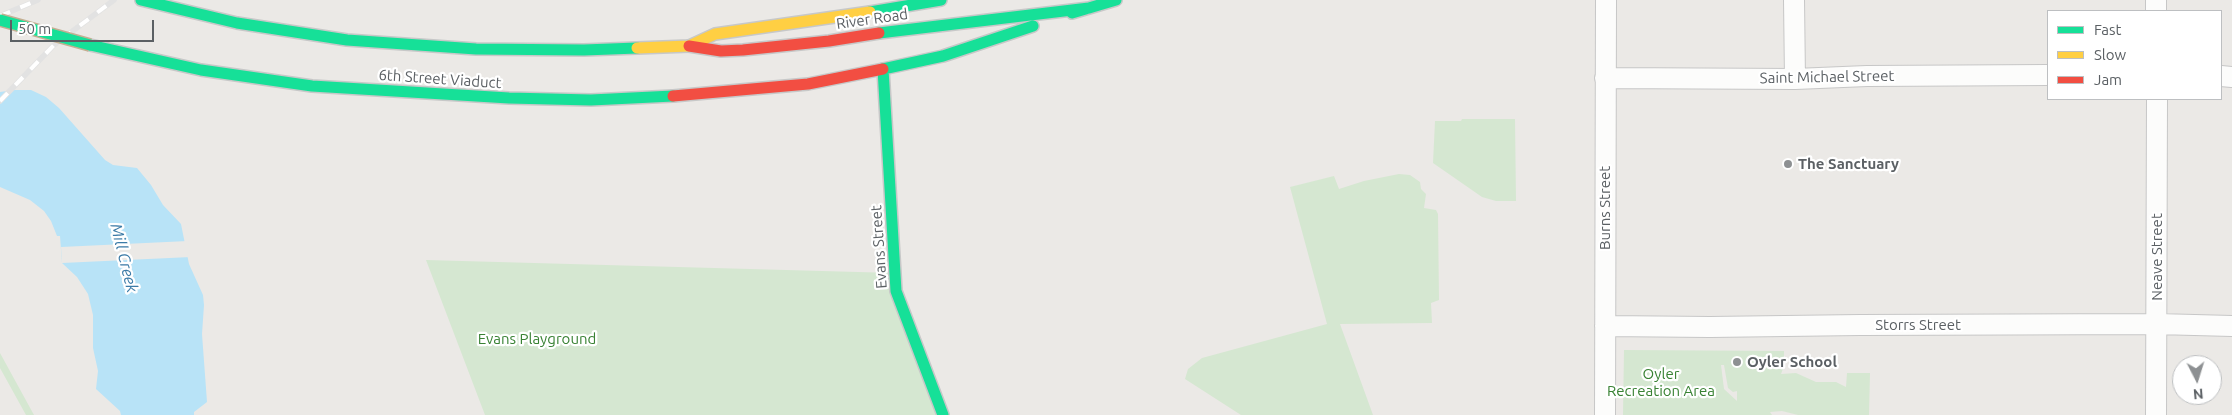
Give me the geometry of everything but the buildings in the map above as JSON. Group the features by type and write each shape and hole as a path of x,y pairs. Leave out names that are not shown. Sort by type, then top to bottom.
{"main road":[{"path":"141,0 237,23 347,40 476,49 584,50 689,46 715,34 902,8 942,0"},
{"name":"River Road","path":"882,69 943,56 1116,0"},
{"name":"River Road","path":"689,46 721,51 743,50 1088,8"},
{"name":"6th Street Viaduct","path":"0,20 90,45 201,70 312,86 509,98 591,100 672,96 808,84 882,69"},
{"name":"Evans Street","path":"882,69 896,291 943,415"}],"street":[{"name":"Burns Street","path":"1605,415 1606,0"},
{"path":"1794,0 1795,79"},
{"name":"Saint Michael Street","path":"1605,78 1795,79 1867,76 2047,76"},
{"name":"Neave Street","path":"2156,415 2157,100"},
{"name":"Storrs Street","path":"1605,326 1710,327 1860,324 2157,324 2232,326"}],"green space":[{"path":"1462,119 1515,119 1516,201 1496,201 1482,197 1433,163 1435,121 1461,121"},
{"path":"1399,174 1410,175 1420,182 1421,189 1426,194 1424,208 1436,210 1438,214 1439,300 1431,303 1432,323 1340,324 1373,415 1241,415 1185,379 1188,369 1202,358 1327,324 1290,187 1334,176 1339,189 1364,181"},
{"name":"Evans Playground","path":"426,260 894,273 943,415 485,415"},
{"name":"Oyler Recreation Area","path":"1624,350 1784,351 1784,366 1781,374 1796,373 1816,382 1836,382 1846,387 1847,373 1870,373 1869,415 1798,415 1782,411 1770,412 1772,415 1623,415","holes":["1721,365 1724,365 1728,388 1733,392 1737,391 1737,401 1724,389"]},
{"path":"0,353 34,415 26,415 0,368"}],"water":[{"name":"Mill Creek","path":"31,90 46,97 59,108 105,160 113,165 137,168 151,185 163,205 181,224 189,264 203,295 204,305 202,334 207,402 194,412 194,415 121,415 120,411 96,389 98,371 93,348 93,315 88,294 77,277 62,263 60,236 57,236 51,221 44,211 30,200 0,187 0,92"}],"pier":[{"path":"188,241 191,257 62,263 61,247"}],"railway":[{"path":"0,16 38,0"},
{"path":"0,101 54,45 114,0"}],"traffic: fast":[{"path":"141,0 237,23 347,40 476,49 584,50 637,48"},
{"path":"870,12 941,0"},
{"path":"1072,13 1116,0"},
{"path":"879,33 1089,8"},
{"path":"0,20 90,45"},
{"path":"883,69 943,56 1033,26"},
{"path":"90,45 201,70 312,86 509,98 591,100 673,96"},
{"path":"883,69 896,291 943,415"}],"traffic: slow":[{"path":"637,48 689,46 715,34 870,12"}],"traffic: jam":[{"path":"689,46 721,51 743,50 829,41 879,33"},
{"path":"673,96 808,84 883,69"}],"place":[{"name":"The Sanctuary","path":"1788,164"},
{"name":"Oyler School","path":"1737,362"}]}
